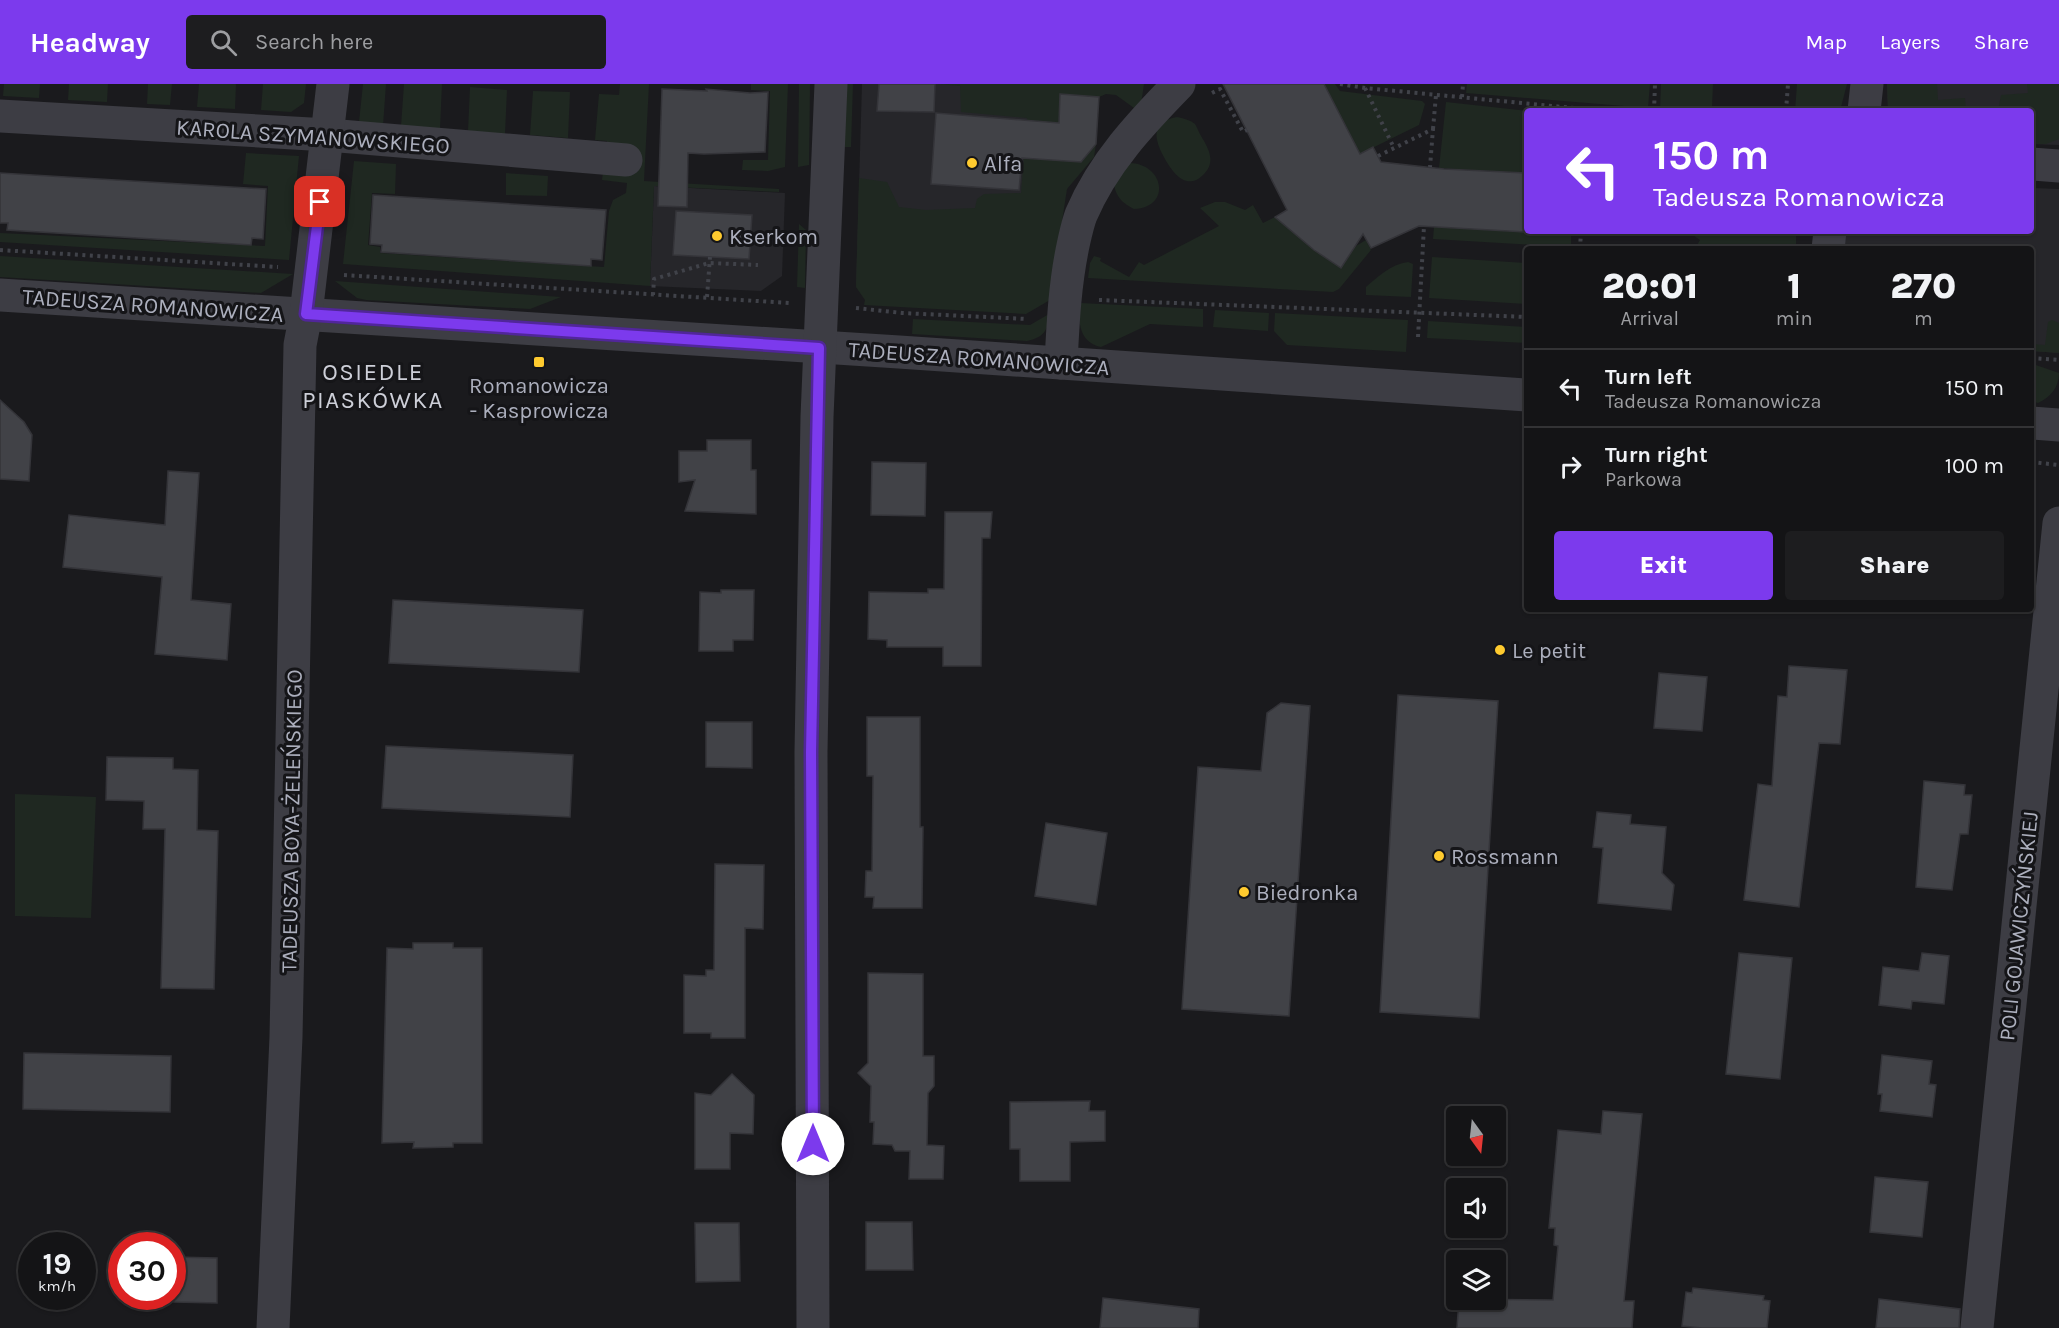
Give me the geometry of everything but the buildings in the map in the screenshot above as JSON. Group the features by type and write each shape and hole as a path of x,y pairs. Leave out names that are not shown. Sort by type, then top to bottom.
{"street":[{"name":"TADEUSZA BOYA-ŻELEŃSKIEGO","path":"273,1328 286,1037 300,345 306,314 333,84"},
{"path":"813,1328 811,752 819,348 831,84"},
{"path":"1864,108 1867,84"},
{"path":"1061,363 1064,298 1080,216 1099,178 1142,122 1191,91"},
{"name":"KAROLA SZYMANOWSKIEGO","path":"0,116 328,135 626,160"},
{"path":"2034,164 2059,166"},
{"name":"TADEUSZA ROMANOWICZA","path":"0,295 1524,395"},
{"path":"2034,423 2059,425"},
{"name":"POLI GOJAWICZYŃSKIEJ","path":"1977,1328 2059,523"}],"path":[{"path":"1340,84 1569,108"},
{"path":"1462,97 1463,84"},
{"path":"1654,108 1655,84"},
{"path":"1786,108 1788,84"},
{"path":"1365,88 1394,148"},
{"path":"1191,91 1220,89 1225,93 1243,132 1246,130"},
{"path":"1430,167 1436,95"},
{"path":"1378,156 1433,129"},
{"path":"1418,337 1424,226"},
{"path":"0,250 311,269 336,275 851,306 902,313 1028,319 1064,298 1524,317"},
{"path":"707,297 710,257"},
{"path":"653,295 654,279 709,263 758,265"},
{"path":"2034,359 2059,360"},
{"path":"2034,462 2059,465"}],"shaded area":[{"path":"4,84 40,84 39,98 3,96"},
{"path":"69,84 108,84 107,102 68,100"},
{"path":"148,84 172,84 170,105 147,104"},
{"path":"199,84 236,84 235,109 197,107"},
{"path":"263,84 306,84 304,103 291,112 261,110"},
{"path":"363,84 386,84 383,126 359,122"},
{"path":"404,84 442,84 440,129 401,126"},
{"path":"620,84 649,84 644,181 779,189 779,192 654,186 650,286 343,264 354,161 396,164 395,194 372,193 368,245 380,247 380,253 604,267 609,211 613,200 626,193 627,183 602,180 607,141 595,140 599,94 619,95"},
{"path":"751,84 788,84 785,167 768,171 742,170 743,160 768,160 770,91 751,90"},
{"path":"799,84 810,84 809,165 798,167"},
{"path":"843,84 853,84 851,147 841,147"},
{"path":"862,84 1032,84 1024,310 856,287"},
{"path":"938,84 1144,84 1141,104 1134,108 1116,95 1106,94 1099,97 1060,95 1057,160 1081,162 1096,144 1094,157 1067,189 1050,300 1026,314 864,305 865,300 856,287 859,178 887,182 899,207 926,210 975,208 977,199 984,194 1021,193 1027,118 961,112 960,86"},
{"path":"1324,84 1335,84 1340,91 1422,101 1425,104 1419,125 1360,154"},
{"path":"1467,84 1650,84 1648,108 1466,93"},
{"path":"1661,84 1713,84 1712,108 1660,108"},
{"path":"1797,84 1847,84 1841,108 1795,108"},
{"path":"1887,84 2059,84 2059,145 2034,144 2034,108 1888,108"},
{"path":"1887,84 1937,84 1938,100 1965,98 1966,108 1888,108"},
{"path":"2027,84 2059,84 2059,139 2046,144 2034,144 2034,108 1999,108 2001,95 2028,93"},
{"path":"470,87 507,90 505,134 468,131"},
{"path":"533,91 570,92 568,138 530,135"},
{"path":"1446,102 1524,110 1524,173 1439,168"},
{"path":"1177,117 1195,124 1210,155 1208,169 1198,179 1192,181 1186,181 1176,175 1158,145 1158,127 1168,119"},
{"path":"246,153 299,156 289,260 0,242 0,233 265,246 268,186 243,184"},
{"path":"1128,163 1149,169 1156,177 1159,185 1158,193 1154,201 1146,206 1134,209 1125,204 1117,194 1113,179"},
{"path":"506,173 548,176 547,196 506,195"},
{"path":"654,186 785,193 782,276 761,291 650,286"},
{"path":"2034,188 2059,189 2059,353 2034,351 2034,246 1844,246 1846,234 2034,234"},
{"path":"1215,202 1225,202 1245,210 1253,205 1263,223 1277,216 1281,222 1286,220 1341,267 1356,246 1366,240 1371,250 1339,289 1333,292 1088,278 1090,263 1094,256 1101,258 1100,261 1129,277 1139,262 1144,265 1219,226 1200,208"},
{"path":"799,224 806,230 805,288 797,287"},
{"path":"1434,227 1571,235 1571,246 1554,246 1433,239"},
{"path":"1691,234 1796,234 1796,246 1697,246 1700,240"},
{"path":"0,256 293,274 261,293 0,277"},
{"path":"1432,257 1524,263 1524,304 1429,298"},
{"path":"1408,262 1413,264 1411,297 1366,295 1366,287 1381,275 1396,265"},
{"path":"335,281 561,297 530,309 366,300 357,298"},
{"path":"1080,303 1203,309 1203,327 1150,324 1101,347 1088,341 1084,336 1079,317"},
{"path":"1215,310 1269,313 1268,331 1213,327"},
{"path":"1275,313 1408,320 1406,352 1287,345 1274,331"},
{"path":"1049,314 1048,325 1044,332 1027,341 912,334 913,319 1030,325"},
{"path":"2052,320 2059,323 2059,353 2034,351 2034,344 2045,345 2048,322"},
{"path":"1428,321 1524,327 1524,343 1427,338"},
{"path":"2034,364 2059,373 2058,383 2053,391 2038,403 2034,402"},
{"path":"15,794 96,797 91,918 15,916"}],"place":[{"name":"Alfa","path":"972,163"},
{"name":"Kserkom","path":"717,236"},
{"name":"Romanowicza - Kasprowicza","path":"539,362"},
{"name":"Le petit","path":"1500,650"},
{"name":"Rossmann","path":"1439,856"},
{"name":"Biedronka","path":"1244,892"}],"district":[{"name":"OSIEDLE PIASKÓWKA","path":"373,386"}],"route":[{"path":"320,202 306,314 819,348 811,752 813,1144"}]}
